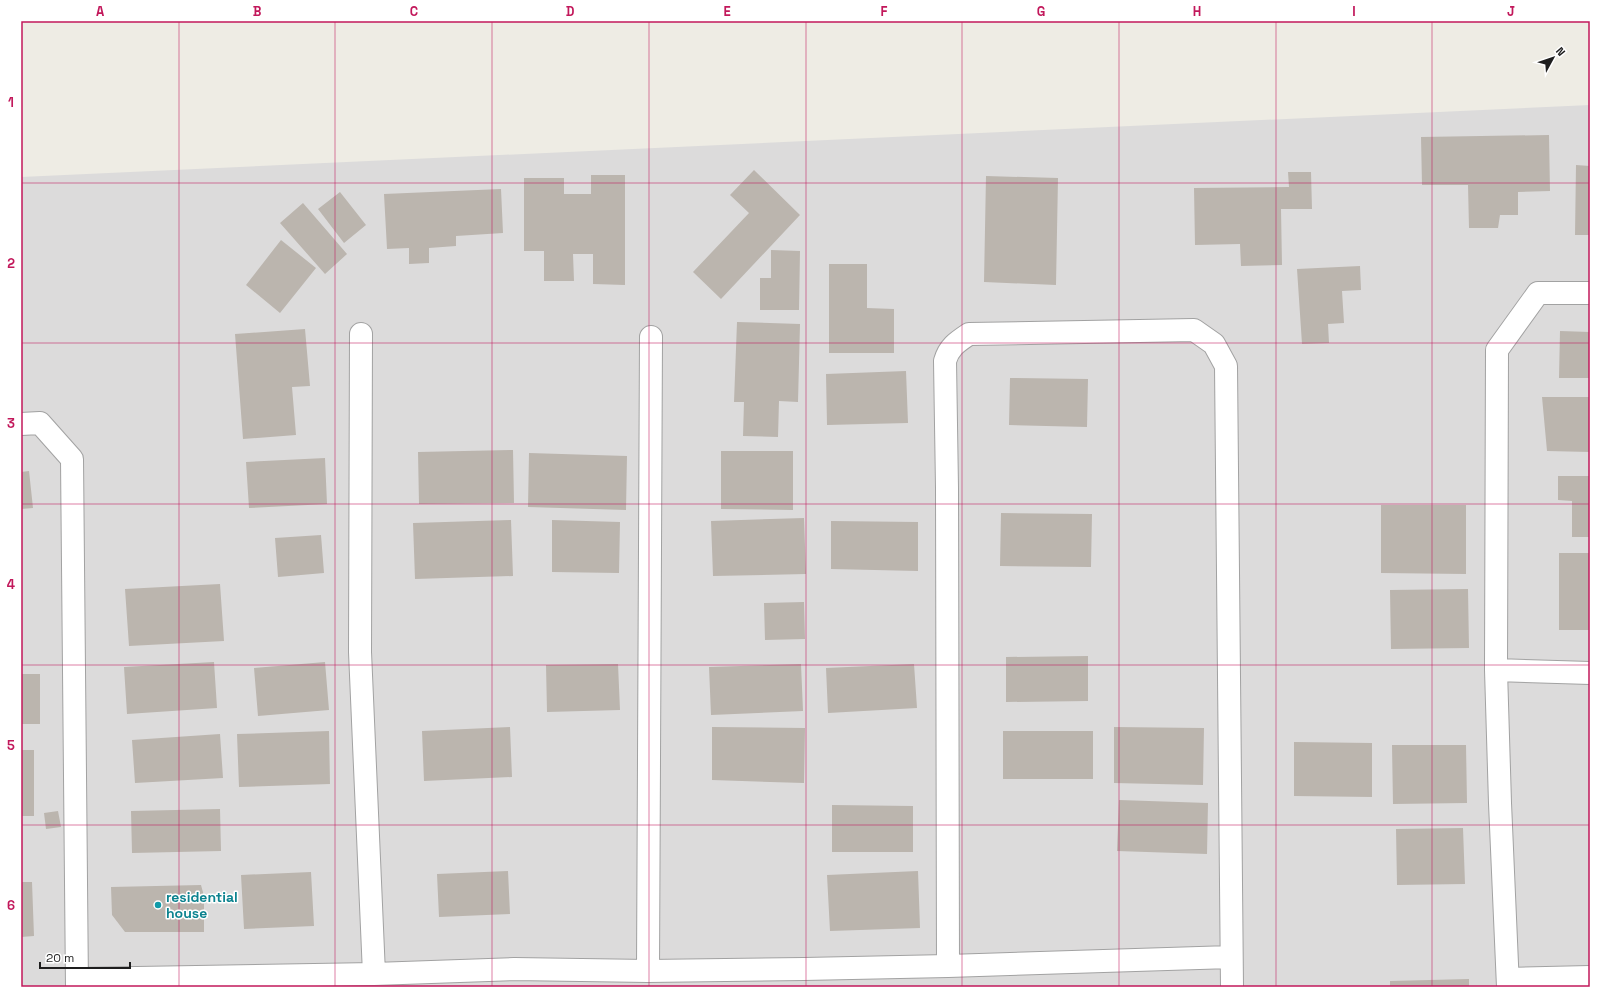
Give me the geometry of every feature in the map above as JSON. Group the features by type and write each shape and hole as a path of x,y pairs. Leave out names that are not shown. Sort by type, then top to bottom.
{"street":[{"path":"1590,294 1538,293 1497,350 1496,670 1508,983 1590,976"},
{"path":"948,966 947,488 945,361 948,352 953,344 969,334 1194,330 1214,344 1226,366 1232,987"},
{"path":"361,334 360,652 374,974"},
{"path":"648,971 651,338"},
{"path":"21,424 40,423 72,459 77,983 514,970 648,971 948,966 1231,957"},
{"path":"1496,670 1590,672"}],"shaded area":[{"path":"1590,105 1590,987 21,987 21,177"}],"building":[{"path":"1549,135 1550,191 1518,192 1518,215 1500,215 1498,228 1469,228 1468,185 1422,185 1421,137"},
{"path":"1576,165 1590,166 1590,235 1575,235"},
{"path":"754,170 800,215 721,299 693,272 749,213 730,195"},
{"path":"1288,172 1311,172 1312,209 1281,209 1282,265 1241,266 1240,244 1195,245 1194,188 1289,187"},
{"path":"591,175 625,175 625,285 593,284 593,254 573,254 574,281 544,281 544,251 524,251 524,178 564,178 564,194 591,194"},
{"path":"986,176 1058,178 1056,285 984,282"},
{"path":"501,189 503,233 456,236 456,246 429,248 429,263 409,264 409,248 387,249 384,194"},
{"path":"340,192 366,225 344,243 318,209"},
{"path":"303,203 347,254 325,274 280,223"},
{"path":"281,240 316,268 280,313 246,285"},
{"path":"771,250 800,251 799,310 760,310 760,278 771,278"},
{"path":"829,264 867,264 867,308 894,309 894,353 829,353"},
{"path":"1360,266 1361,290 1342,291 1344,323 1328,324 1329,343 1302,344 1297,269"},
{"path":"737,322 800,324 798,402 779,401 778,437 743,436 744,402 734,402"},
{"path":"305,329 310,386 292,387 296,435 243,439 235,334"},
{"path":"1560,331 1590,332 1590,378 1559,378"},
{"path":"906,371 908,423 827,425 826,374"},
{"path":"1010,378 1088,379 1087,427 1009,425"},
{"path":"1542,397 1590,397 1590,452 1547,451"},
{"path":"513,450 514,503 419,504 418,452"},
{"path":"721,451 793,451 793,510 721,509"},
{"path":"529,453 627,456 626,510 528,507"},
{"path":"325,458 327,504 249,508 246,462"},
{"path":"29,471 33,508 21,509 21,472"},
{"path":"1558,476 1590,476 1590,537 1572,537 1572,501 1558,500"},
{"path":"1381,505 1466,505 1466,574 1381,573"},
{"path":"1001,513 1092,514 1091,567 1000,566"},
{"path":"804,518 806,574 713,576 711,521"},
{"path":"511,520 513,576 415,579 413,523"},
{"path":"552,520 620,522 619,573 552,572"},
{"path":"831,521 918,522 918,571 831,569"},
{"path":"321,535 324,573 278,577 275,538"},
{"path":"1559,553 1590,553 1590,630 1559,630"},
{"path":"220,584 224,641 129,646 125,589"},
{"path":"1468,589 1469,648 1391,649 1390,590"},
{"path":"804,602 805,639 765,640 764,603"},
{"path":"1088,656 1088,701 1006,702 1006,657"},
{"path":"214,662 217,708 127,714 124,667"},
{"path":"325,662 329,710 258,716 254,668"},
{"path":"618,664 620,710 547,712 546,665"},
{"path":"801,664 803,711 711,715 709,667"},
{"path":"914,664 917,708 828,713 826,668"},
{"path":"21,674 40,674 40,724 21,724"},
{"path":"510,727 512,777 424,781 422,731"},
{"path":"712,727 805,728 804,783 712,780"},
{"path":"1114,727 1204,728 1203,785 1114,783"},
{"path":"329,731 330,784 239,787 237,734"},
{"path":"1003,731 1093,731 1093,779 1003,779"},
{"path":"220,734 223,778 135,783 132,740"},
{"path":"1294,742 1372,743 1372,797 1294,796"},
{"path":"1392,745 1466,745 1467,803 1393,804"},
{"path":"21,750 34,750 34,816 21,816"},
{"path":"1119,800 1208,803 1207,854 1117,851"},
{"path":"832,805 913,806 913,852 832,852"},
{"path":"220,809 221,851 132,853 131,811"},
{"path":"58,811 61,827 46,829 44,813"},
{"path":"1463,828 1465,884 1397,885 1396,829"},
{"path":"508,871 510,914 439,917 437,874"},
{"path":"918,871 920,928 830,931 827,875"},
{"path":"311,872 314,926 244,929 241,875"},
{"path":"21,882 32,882 34,936 21,937"},
{"name":"residential house","path":"201,885 204,896 204,932 125,932 112,915 111,887"},
{"path":"1469,979 1469,987 1390,987 1390,981"}],"place":[{"name":"residential house","path":"158,905"}]}
